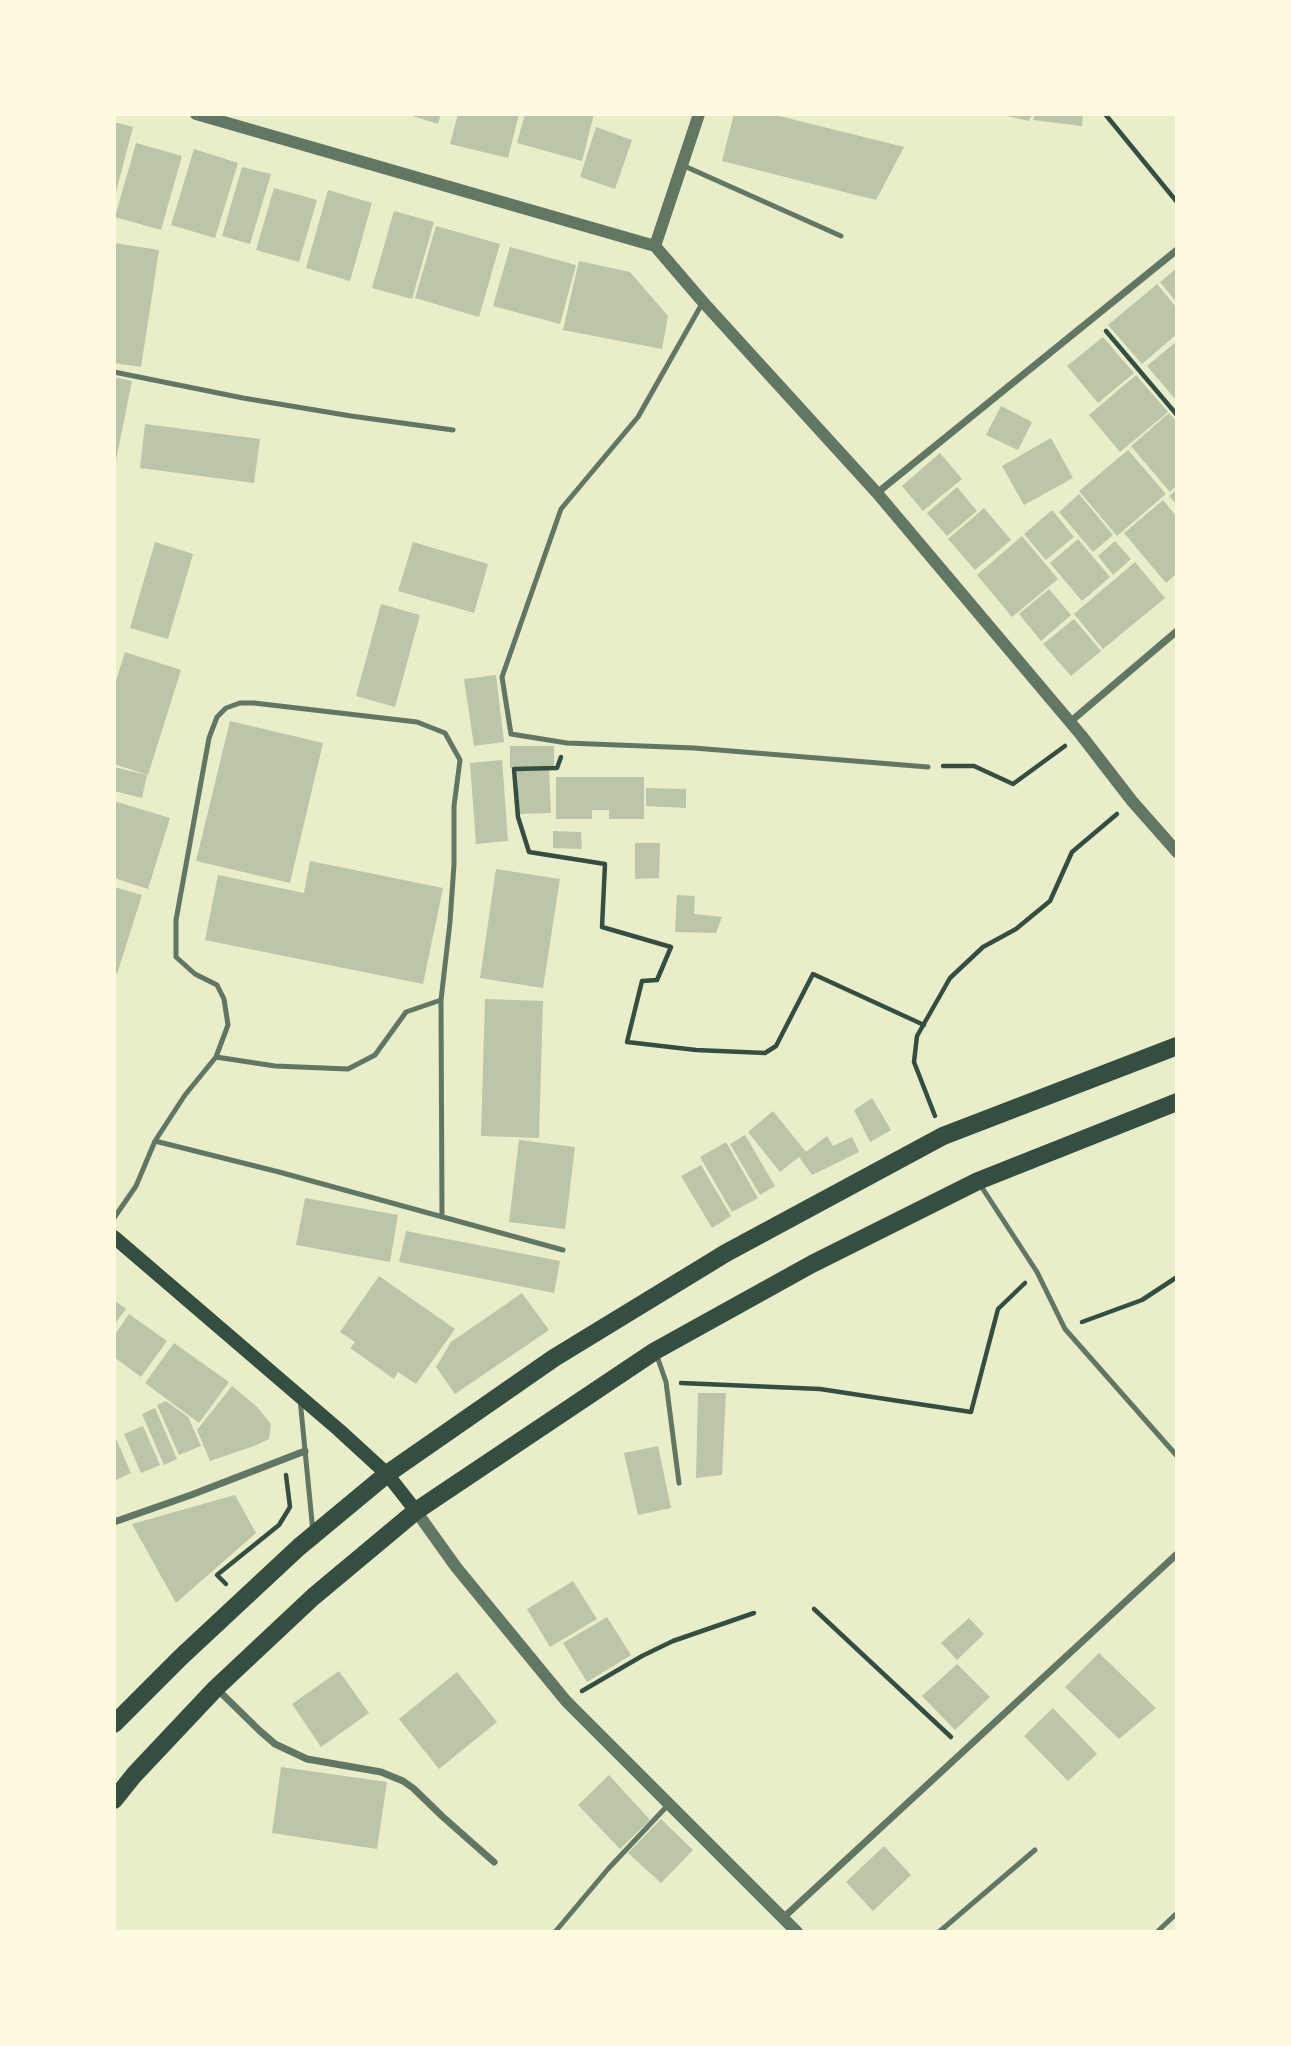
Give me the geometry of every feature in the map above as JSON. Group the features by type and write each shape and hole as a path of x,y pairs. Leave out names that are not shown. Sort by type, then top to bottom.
{"main road":[{"path":"114,1724 191,1648 313,1536 387,1474 554,1358 726,1254 943,1136 1177,1046"},
{"path":"114,1800 143,1765 216,1688 313,1597 416,1511 655,1351 811,1264 978,1181 1177,1102"},
{"path":"114,1237 387,1474 416,1511"}],"street":[{"path":"196,114 655,246 877,494 1177,852"},
{"path":"655,246 699,114"},
{"path":"877,494 1177,250"},
{"path":"1070,722 1177,631"},
{"path":"114,1522 305,1451"},
{"path":"416,1511 456,1567 566,1701 797,1932"},
{"path":"783,1918 1177,1554"},
{"path":"216,1688 275,1744 307,1759 381,1772 403,1781 494,1862"}],"lane":[{"path":"682,164 841,236"},
{"path":"703,302 638,417 561,509 502,677 511,734 567,743 694,748 928,767"},
{"path":"114,372 243,398 453,430"},
{"path":"114,1218 136,1186 155,1141 185,1095 216,1058 228,1025 224,999 217,985 195,974 176,957 176,920 209,738 217,717 226,708 240,703 416,722 445,733 460,760 454,806 450,922 441,1000 442,1217"},
{"path":"216,1058 275,1066 348,1069 375,1055 406,1012 441,1000"},
{"path":"155,1141 563,1250"},
{"path":"978,1181 1037,1272 1065,1329 1177,1457"},
{"path":"655,1351 666,1382 679,1483"},
{"path":"299,1396 313,1536"},
{"path":"555,1932 608,1869 669,1804"},
{"path":"939,1932 1035,1850"},
{"path":"1157,1932 1177,1913"}],"path":[{"path":"1105,114 1177,202"},
{"path":"1094,317 1177,415"},
{"path":"928,767 974,766 1013,784 1081,735"},
{"path":"567,743 557,768 514,769 518,817 529,852 605,864 602,927 671,947 657,980 642,981 627,1042 696,1050 765,1053 776,1046 813,974 924,1025"},
{"path":"943,1136 914,1062 918,1037 950,978 983,947 1016,929 1050,901 1072,852 1132,801"},
{"path":"666,1382 820,1389 971,1412 998,1309 1037,1272"},
{"path":"1065,1329 1142,1300 1177,1277"},
{"path":"217,1575 279,1525 290,1507 285,1460"},
{"path":"814,1609 965,1750"},
{"path":"566,1701 673,1641 754,1613"}],"building":[{"path":"406,114 441,114 438,124"},
{"path":"458,114 519,114 508,158 450,144"},
{"path":"525,114 594,114 582,161 517,143"},
{"path":"734,114 771,114 904,147 876,200 722,161"},
{"path":"998,114 1032,114 1029,121"},
{"path":"1035,114 1083,114 1082,126 1033,120"},
{"path":"114,122 133,127 115,196 114,196"},
{"path":"596,127 632,140 615,189 580,177"},
{"path":"136,143 182,156 161,230 115,217"},
{"path":"194,149 238,163 215,238 171,225"},
{"path":"242,167 271,174 250,244 222,236"},
{"path":"274,188 317,200 299,262 256,250"},
{"path":"328,190 372,203 350,281 306,268"},
{"path":"394,211 434,222 412,299 372,288"},
{"path":"436,226 500,244 479,317 415,298"},
{"path":"114,243 159,250 141,367 114,363"},
{"path":"510,247 576,265 560,324 493,306"},
{"path":"579,261 630,272 668,316 662,349 563,330"},
{"path":"1177,268 1177,303 1160,282"},
{"path":"1157,284 1177,308 1177,334 1142,364 1108,325"},
{"path":"1103,337 1134,373 1098,403 1067,366"},
{"path":"1177,341 1177,401 1147,366"},
{"path":"1136,375 1168,412 1120,452 1089,415"},
{"path":"114,377 132,381 115,465 114,465"},
{"path":"1001,406 1032,422 1018,450 986,435"},
{"path":"1169,413 1177,422 1177,485 1170,492 1131,446"},
{"path":"145,424 260,439 254,483 140,468"},
{"path":"1051,438 1073,478 1024,505 1002,466"},
{"path":"1128,450 1166,494 1117,536 1079,491"},
{"path":"940,453 962,479 923,511 902,486"},
{"path":"957,487 977,511 947,536 927,513"},
{"path":"1177,489 1177,505 1169,496"},
{"path":"1079,494 1113,535 1093,552 1059,512"},
{"path":"1163,500 1177,517 1177,573 1166,583 1124,533"},
{"path":"984,508 1011,540 975,570 948,539"},
{"path":"1052,510 1074,537 1046,560 1024,534"},
{"path":"1022,536 1058,579 1012,617 977,575"},
{"path":"1078,539 1110,577 1082,601 1050,563"},
{"path":"1115,541 1131,559 1113,575 1098,556"},
{"path":"155,542 193,554 168,639 130,628"},
{"path":"413,542 488,564 474,613 398,591"},
{"path":"1135,562 1165,598 1103,649 1074,614"},
{"path":"1049,589 1071,615 1041,641 1019,614"},
{"path":"381,604 420,615 395,707 356,696"},
{"path":"1074,619 1101,651 1071,676 1043,644"},
{"path":"125,652 181,670 148,775 114,764 114,687"},
{"path":"496,675 504,742 474,746 464,679"},
{"path":"230,721 323,743 290,883 196,861"},
{"path":"510,746 554,746 554,767 510,768"},
{"path":"502,760 508,841 476,844 470,763"},
{"path":"114,767 147,775 142,798 114,791"},
{"path":"549,769 551,813 519,814 517,770"},
{"path":"556,777 644,777 644,819 609,819 609,810 592,810 592,819 556,819"},
{"path":"646,788 686,789 686,808 646,806"},
{"path":"114,801 170,818 148,889 114,878"},
{"path":"553,831 581,832 582,849 553,848"},
{"path":"635,843 660,843 659,878 635,879"},
{"path":"310,861 443,888 423,984 205,940 218,875 304,893"},
{"path":"496,869 560,879 543,988 480,978"},
{"path":"114,887 142,895 117,974 114,973"},
{"path":"677,895 695,896 694,914 722,917 716,933 675,932"},
{"path":"485,999 543,1001 539,1138 481,1136"},
{"path":"872,1098 891,1130 870,1142 854,1110"},
{"path":"773,1111 806,1152 827,1136 833,1146 852,1137 859,1152 812,1175 799,1157 780,1172 748,1132"},
{"path":"745,1135 775,1186 760,1195 730,1144"},
{"path":"519,1140 575,1147 565,1229 509,1222"},
{"path":"726,1142 758,1198 732,1212 700,1157"},
{"path":"701,1165 731,1216 712,1228 681,1176"},
{"path":"305,1198 398,1215 390,1262 296,1245"},
{"path":"406,1231 560,1261 554,1293 399,1262"},
{"path":"379,1276 455,1329 416,1384 398,1372 394,1379 350,1348 355,1342 340,1332"},
{"path":"522,1293 549,1330 455,1394 436,1367 451,1342"},
{"path":"114,1300 126,1309 114,1325"},
{"path":"129,1314 167,1341 141,1377 114,1357 114,1336"},
{"path":"174,1343 229,1382 199,1423 145,1383"},
{"path":"232,1386 257,1407 271,1424 269,1439 210,1461 197,1430"},
{"path":"698,1393 726,1393 722,1475 696,1478"},
{"path":"166,1401 188,1417 201,1446 179,1455 157,1405"},
{"path":"155,1408 177,1459 164,1465 142,1414"},
{"path":"143,1426 160,1465 141,1473 124,1434"},
{"path":"114,1434 131,1473 114,1481"},
{"path":"658,1446 671,1508 638,1515 624,1453"},
{"path":"235,1495 256,1533 176,1603 132,1524"},
{"path":"573,1581 597,1619 550,1647 527,1609"},
{"path":"607,1617 631,1655 587,1682 563,1643"},
{"path":"969,1618 984,1634 957,1660 941,1643"},
{"path":"1099,1653 1156,1708 1119,1739 1065,1687"},
{"path":"957,1664 990,1697 955,1730 922,1696"},
{"path":"339,1671 369,1713 321,1747 292,1704"},
{"path":"457,1672 497,1722 439,1769 399,1719"},
{"path":"1053,1708 1097,1754 1068,1781 1024,1736"},
{"path":"281,1767 387,1782 377,1849 272,1833"},
{"path":"609,1775 650,1820 620,1849 578,1805"},
{"path":"661,1819 693,1850 661,1883 628,1853"},
{"path":"884,1846 911,1875 873,1911 846,1882"}]}
